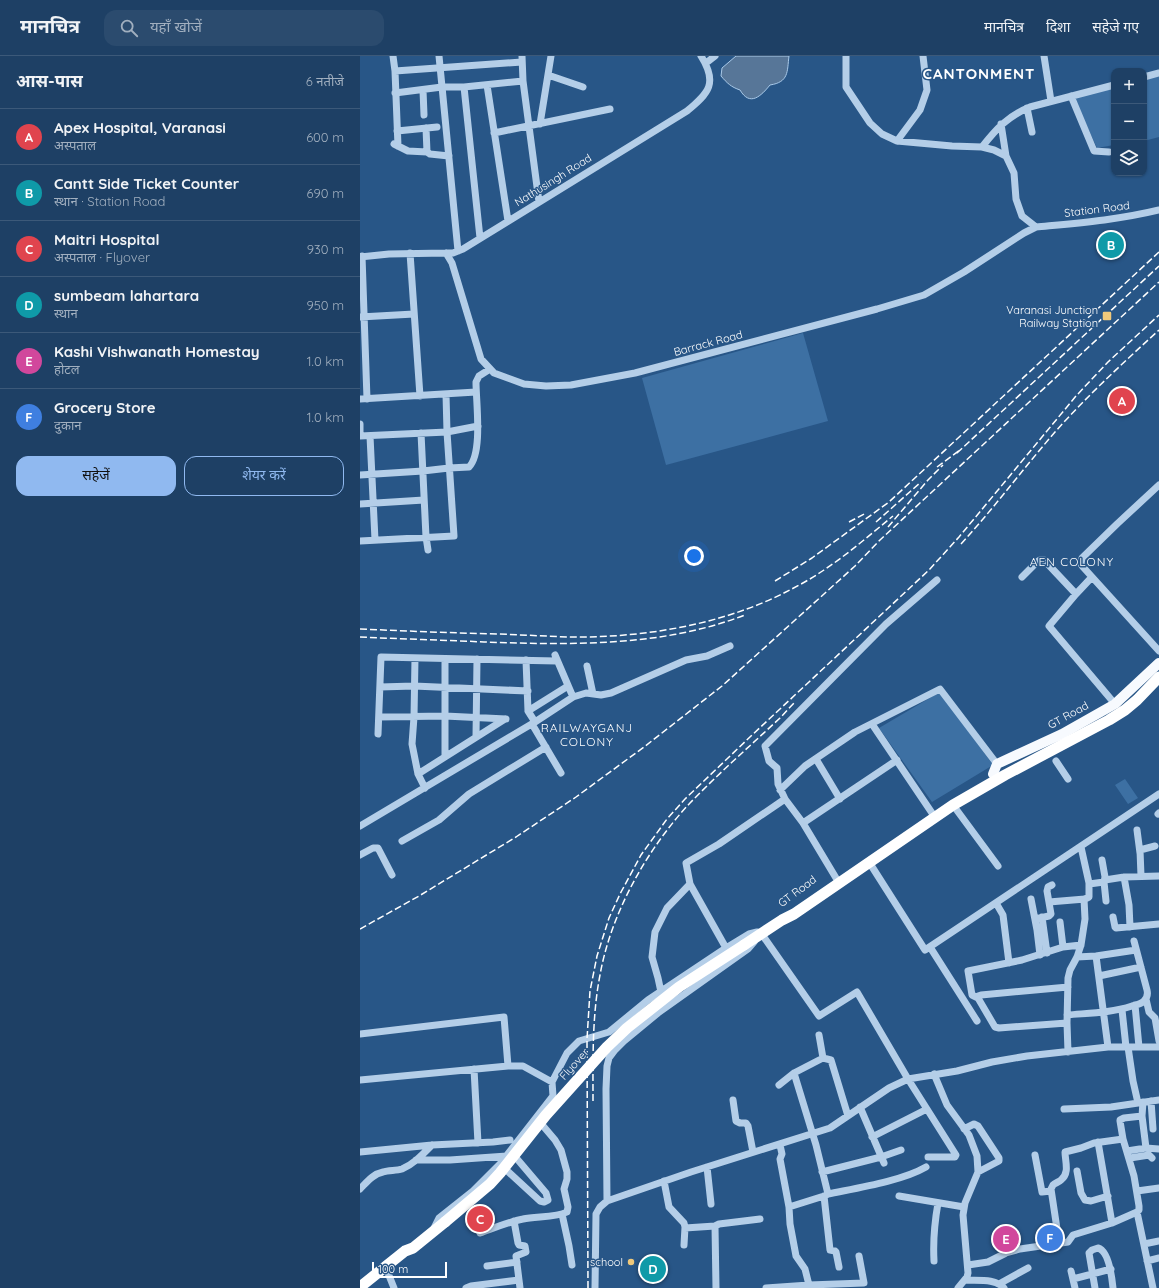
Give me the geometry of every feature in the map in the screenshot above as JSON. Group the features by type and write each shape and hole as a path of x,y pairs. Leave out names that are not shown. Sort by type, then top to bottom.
{"highway":[{"path":"999,773 1116,708 1159,669"},
{"path":"999,773 1109,720 1124,710 1159,679"},
{"name":"GT Road","path":"782,920 794,914 952,803 999,773"},
{"name":"GT Road","path":"782,920 790,911 836,878 932,813 952,803"},
{"name":"Flyover","path":"413,1248 490,1184 546,1115 607,1047 627,1028 680,987 782,920"},
{"path":"368,1288 409,1256 413,1248"},
{"path":"360,1287 405,1252 413,1248"}],"main road":[{"name":"GT Road","path":"999,773 1062,734 1115,704 1159,663"}],"street":[{"path":"393,56 395,71 396,145 408,151 427,152 430,154 449,156"},
{"path":"439,56 458,251"},
{"path":"540,124 551,56"},
{"name":"Nathusingh Road","path":"361,257 389,254 446,253 458,251 480,238 687,111 702,99 709,88 710,81 706,63 701,56"},
{"path":"706,63 715,56"},
{"path":"846,56 846,87 870,123 882,134 898,141 982,147 994,150 1006,156"},
{"path":"898,141 920,110 927,90 923,56"},
{"path":"1044,56 1051,101"},
{"path":"395,71 522,59 522,81 539,202"},
{"path":"1147,76 1159,73"},
{"path":"548,76 583,87"},
{"path":"395,94 442,87 464,87 522,81"},
{"path":"487,85 508,221"},
{"path":"982,147 1001,124 1018,112 1051,101 1111,86"},
{"path":"464,87 480,238"},
{"path":"423,90 424,115"},
{"path":"1071,96 1094,151 1109,152"},
{"path":"1027,108 1032,132"},
{"path":"494,133 610,109"},
{"path":"1001,124 1006,156 1014,173 1016,199 1022,216 1036,227"},
{"path":"397,131 437,127"},
{"path":"426,128 427,152"},
{"name":"Station Road","path":"1036,227 1118,219 1159,210"},
{"name":"Barrack Road","path":"446,253 452,263 481,359 490,369 494,373 524,384 546,386 571,385 635,373 877,309 924,295 1036,227"},
{"path":"410,254 420,396"},
{"path":"361,257 364,399 476,392"},
{"path":"362,317 414,314"},
{"path":"360,475 469,467 473,463 477,443 478,426 476,382 479,376 490,369"},
{"path":"360,541 454,536 446,394"},
{"path":"360,424 360,436 447,432 478,426"},
{"path":"421,433 422,471 428,550"},
{"path":"370,436 375,540"},
{"path":"1159,485 1082,558 1081,561 1083,567 1092,578 1159,651"},
{"path":"360,504 424,500"},
{"path":"1022,577 1037,562 1044,560 1076,594"},
{"path":"1092,578 1048,626 1115,704"},
{"path":"836,878 803,823 780,790 777,768 768,761 765,746 886,624 937,580"},
{"path":"360,826 534,723 573,696 586,693 603,695 611,693 686,660 707,656 730,646"},
{"path":"378,734 381,657 526,660 556,658 573,696"},
{"path":"416,658 412,744 418,774 425,788"},
{"path":"445,659 445,756"},
{"path":"476,737 475,717 477,659"},
{"path":"526,660 528,711 560,773"},
{"path":"588,666 593,694"},
{"path":"380,687 414,686 528,691"},
{"path":"528,711 568,686"},
{"path":"780,790 805,766 856,732 940,689 999,773"},
{"path":"379,717 445,716 506,719 418,774"},
{"path":"872,724 932,813"},
{"path":"402,841 440,820 469,794 546,747"},
{"path":"816,759 840,799"},
{"path":"803,823 897,760"},
{"path":"1056,762 1068,779"},
{"path":"869,862 925,950 1159,794"},
{"path":"726,948 690,884 686,863 719,844 785,799"},
{"path":"952,803 998,866"},
{"path":"1137,830 1141,876"},
{"path":"1140,853 1142,849 1155,846"},
{"path":"1049,902 1084,899 1089,897 1089,884 1080,847"},
{"path":"360,855 373,848 378,848 392,875"},
{"path":"1102,860 1106,902"},
{"path":"1089,884 1124,877 1159,876"},
{"path":"1124,877 1129,905 1130,927"},
{"path":"660,992 652,957 655,932 668,908 690,884"},
{"path":"1039,918 1051,914 1047,891 1048,887 1052,885"},
{"path":"1031,898 1039,918 1047,953"},
{"path":"1068,1052 1068,978 1081,945 1085,919 1084,899"},
{"path":"996,903 1003,915 1009,963"},
{"path":"1113,917 1116,928 1159,924"},
{"path":"1039,918 1040,955"},
{"path":"1060,922 1063,948"},
{"path":"431,1234 439,1218 473,1191 500,1164 553,1096 552,1082 567,1054 579,1041 609,1032 648,1000 726,948 749,934 756,932 819,1016 857,992 908,1079 956,1155 955,1157 928,1157"},
{"path":"607,1201 606,1089 609,1058 614,1050 649,1020 748,949 759,934"},
{"path":"1067,1015 1103,1013 1122,1010 1142,1003 1146,999 1148,994 1134,941"},
{"path":"1067,1023 995,1027 978,998 972,996 968,971 1009,963 1063,948 1081,945"},
{"path":"930,946 977,1021"},
{"path":"1077,957 1096,956 1136,950"},
{"path":"1096,956 1108,1047"},
{"path":"1099,976 1141,967"},
{"path":"978,998 978,996 981,995 1068,987"},
{"path":"1146,999 1149,1012 1157,1018 1159,1041"},
{"path":"1135,1005 1139,1047"},
{"path":"1122,1010 1133,1082 1140,1102 1146,1148"},
{"path":"360,1034 504,1017 508,1066"},
{"path":"619,1024 629,1037"},
{"path":"819,1035 823,1058"},
{"path":"595,1288 596,1214 600,1207 607,1201 664,1181 830,1128 889,1088 908,1079 957,1071 992,1062 1027,1056 1108,1047 1159,1047"},
{"path":"779,1085 794,1073 823,1058 829,1059 832,1064 848,1116"},
{"path":"360,1080 508,1066 523,1066 552,1082"},
{"path":"474,1069 478,1143"},
{"path":"794,1073 822,1172 826,1195 830,1248 831,1251 836,1252 839,1267"},
{"path":"934,1074 948,1105 969,1135 977,1156 978,1172 964,1208 963,1222 968,1273 965,1280 958,1288"},
{"path":"732,1100 736,1121 738,1123 747,1124 753,1152"},
{"path":"1064,1109 1111,1107 1155,1100 1156,1129 1144,1130"},
{"path":"860,1107 882,1160"},
{"path":"872,1137 927,1109"},
{"path":"1142,1116 1124,1118 1120,1120 1120,1124 1137,1191 1139,1206 1139,1210 1137,1212 1153,1288"},
{"path":"480,1233 514,1221 531,1217 562,1214 568,1210 564,1189 567,1179 567,1172 558,1144 536,1118"},
{"path":"964,1129 974,1124 978,1126 999,1158 999,1161 978,1172"},
{"path":"1059,1242 1051,1191 1053,1185 1065,1176 1065,1152 1098,1142 1123,1139"},
{"path":"360,1152 432,1145 510,1140"},
{"path":"1098,1142 1112,1223"},
{"path":"360,1188 378,1173 402,1168 416,1160 432,1145"},
{"path":"780,1145 782,1154 780,1159 796,1256 805,1269 810,1287"},
{"path":"1128,1155 1146,1148 1159,1149"},
{"path":"822,1172 882,1160 901,1150"},
{"path":"416,1160 450,1160 508,1154"},
{"path":"500,1164 540,1201 544,1202 548,1200 546,1193 508,1154"},
{"path":"1035,1155 1042,1192 1051,1191"},
{"path":"1128,1155 1149,1155 1152,1158"},
{"path":"707,1167 711,1204"},
{"path":"789,1207 826,1195 890,1180 926,1167"},
{"path":"1077,1171 1081,1193 1085,1200 1091,1201 1108,1196"},
{"path":"664,1181 669,1208 684,1222 684,1245"},
{"path":"1137,1191 1159,1188"},
{"path":"899,1196 964,1208"},
{"path":"934,1261 934,1235 938,1203"},
{"path":"968,1265 988,1262 1006,1253 1020,1249 1059,1242 1068,1242 1073,1235 1112,1223 1137,1212"},
{"path":"562,1214 572,1265"},
{"path":"685,1228 715,1226 719,1224 760,1219"},
{"path":"514,1221 518,1243 519,1245 525,1246 526,1252 516,1256 520,1288"},
{"path":"715,1226 716,1288"},
{"path":"1144,1244 1159,1241"},
{"path":"1095,1288 1090,1252 1096,1248 1100,1248 1111,1269 1113,1288"},
{"path":"766,1288 810,1287 864,1283 860,1256"},
{"path":"1148,1261 1159,1258"},
{"path":"487,1266 517,1262"},
{"path":"965,1280 992,1282 1002,1286 1028,1268"},
{"path":"1075,1288 1072,1275 1093,1273 1111,1269"},
{"path":"388,1273 394,1288"},
{"path":"466,1288 471,1286 519,1280"}],"shaded area":[{"path":"736,56 789,56 786,75 781,81 770,85 759,96 752,99 748,98 721,76 722,68"},
{"path":"1159,74 1159,137 1147,140 1147,104 1147,77"},
{"path":"1111,87 1111,146 1097,148 1074,98"},
{"path":"803,333 828,421 666,465 642,378"},
{"path":"940,692 993,765 932,802 879,728"},
{"path":"1125,779 1138,798 1128,804 1115,785"}],"railway":[{"path":"775,581 812,558 889,502 1159,252"},
{"path":"957,453 1159,266"},
{"path":"360,929 419,896 516,837 576,797 644,747 722,686 855,566 880,540 1159,282"},
{"path":"588,1288 587,1039 590,991 597,956 609,918 641,855 667,819 685,799 929,570 959,537 1076,396 1108,362 1159,315"},
{"path":"961,544 1067,419 1159,330"},
{"path":"937,467 960,450"},
{"path":"888,527 928,480 943,465"},
{"path":"876,522 921,482"},
{"path":"849,522 866,513"},
{"path":"360,629 595,637 678,628 731,614 757,605 793,589 833,564 893,516"},
{"path":"360,637 550,644 616,642 682,633 745,615"},
{"path":"593,1101 594,1022 597,990 605,952 613,928 633,883 659,841 690,803 794,703"}],"place":[{"name":"Cantt Side Ticket Counter","path":"1111,245"},
{"name":"Varanasi Junction Railway Station","path":"1107,316"},
{"name":"Apex Hospital, Varanasi","path":"1122,401"},
{"name":"Maitri Hospital","path":"480,1219"},
{"name":"Grocery Store","path":"1050,1238"},
{"name":"Kashi Vishwanath Homestay","path":"1006,1239"},
{"name":"school","path":"631,1262"},
{"name":"sumbeam lahartara","path":"653,1269"}],"district":[{"name":"CANTONMENT","path":"979,73"},
{"name":"AEN COLONY","path":"1072,561"},
{"name":"RAILWAYGANJ COLONY","path":"587,734"}]}
